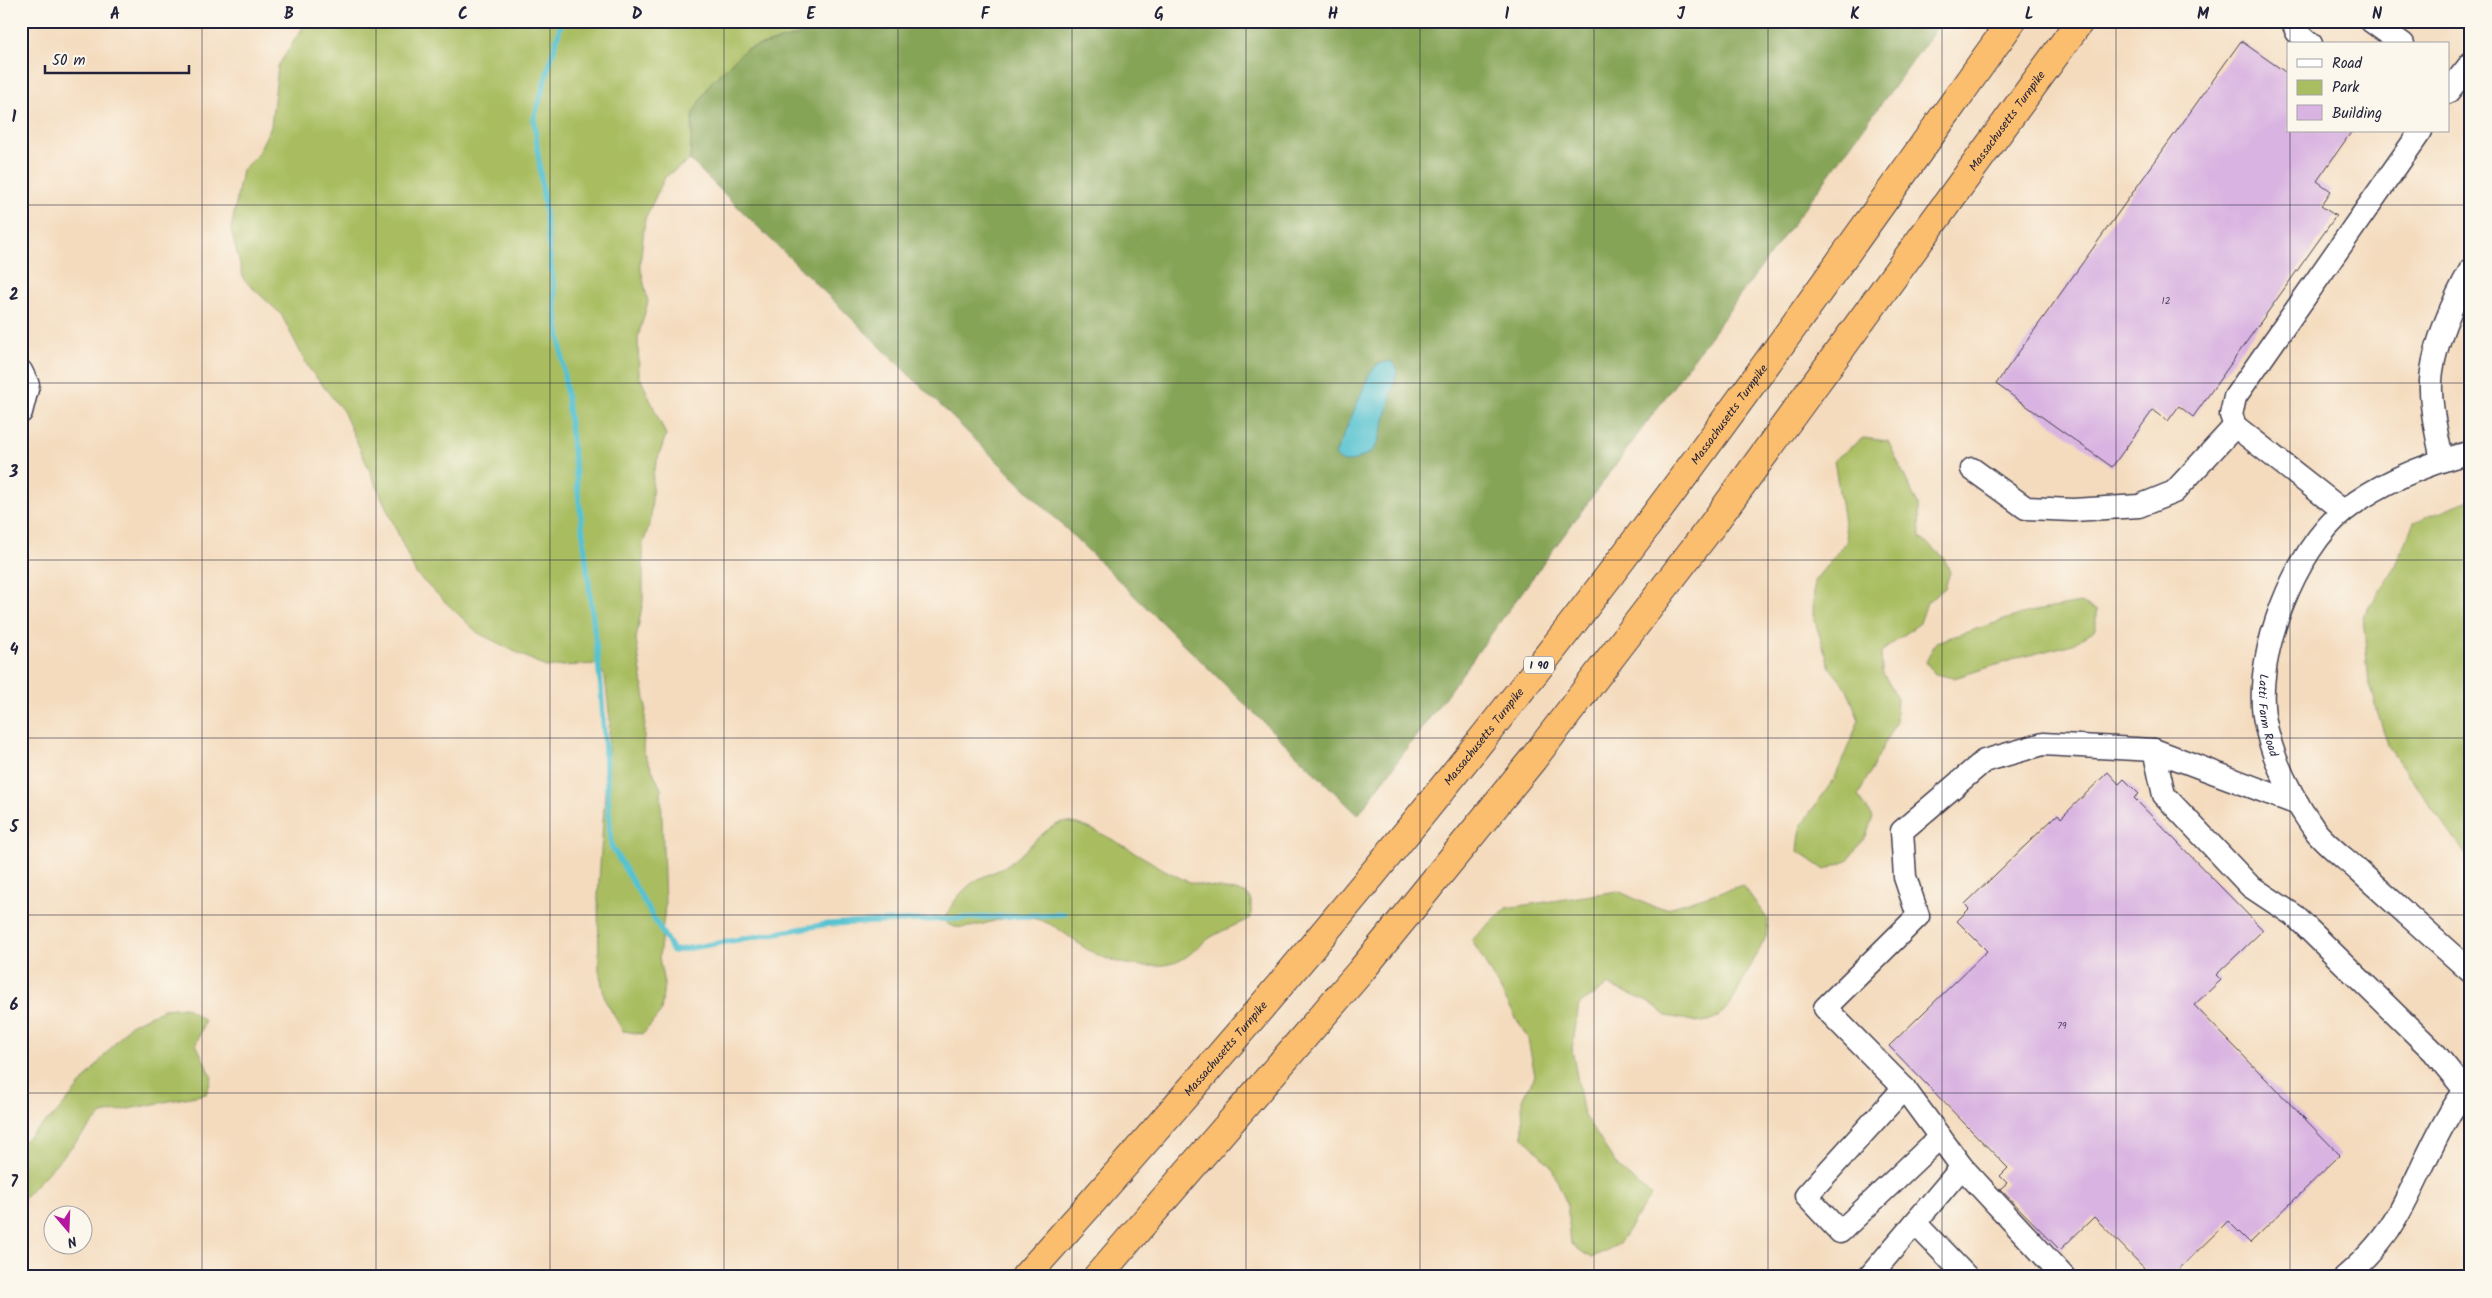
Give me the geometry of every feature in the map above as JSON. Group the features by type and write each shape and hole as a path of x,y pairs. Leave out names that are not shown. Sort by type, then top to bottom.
{"highway":[{"name":"Massachusetts Turnpike","path":"1026,1277 1227,1048 1485,734 1661,506 1812,301 2012,21"},
{"name":"Massachusetts Turnpike","path":"1097,1277 1360,972 1533,760 1713,524 2080,21"}],"street":[{"path":"2292,21 2297,32 2309,42"},
{"path":"2370,21 2400,42"},
{"path":"2451,83 2471,63"},
{"path":"2344,511 2235,426 2231,415 2235,397 2419,132"},
{"path":"2442,460 2434,424 2432,380 2442,331 2471,269"},
{"path":"21,371 28,385 21,412"},
{"path":"1972,469 2026,508 2073,510 2139,506 2174,492 2235,426"},
{"name":"Latti Farm Road","path":"2471,452 2442,460 2374,491 2344,511 2324,531 2305,556 2292,579 2280,609 2264,684 2264,714 2272,748 2282,777 2316,831 2471,972"},
{"path":"2064,1277 1962,1167 1904,1088 1825,1008 1918,916 1905,877 1902,831 1984,761 2043,744 2154,750 2298,804"},
{"path":"2154,750 2164,795 2250,886 2295,916 2468,1087 2433,1142 2399,1214 2375,1247 2345,1277"},
{"path":"1904,1088 1806,1196 1840,1232 1940,1137"},
{"path":"1869,1277 1962,1167"},
{"path":"1915,1223 1967,1277"}],"green space":[{"path":"307,21 823,21 815,31 746,49 693,113 690,160 665,177 645,219 640,265 648,302 638,337 639,375 666,435 653,473 651,519 643,544 643,601 636,639 646,706 643,750 661,789 665,906 659,958 664,984 661,1012 643,1034 623,1031 605,1000 599,970 598,895 610,720 605,676 596,664 546,667 478,633 416,574 343,411 308,367 281,314 244,280 231,230 242,170 257,155 271,126 278,66"},
{"path":"823,21 1942,21 1358,815 690,160 693,113 711,82 746,49 815,31"},
{"path":"1863,438 1888,441 1919,507 1920,538 1943,556 1950,572 1945,588 1927,602 1920,623 1881,652 1882,671 1897,698 1896,721 1858,796 1873,817 1866,836 1847,861 1825,870 1798,851 1801,825 1835,778 1859,720 1847,689 1830,668 1813,615 1814,581 1847,541 1834,460"},
{"path":"2466,501 2471,501 2471,877 2466,855 2389,748 2369,685 2363,616 2391,574 2414,522"},
{"path":"2080,603 2096,610 2096,629 2073,644 2022,657 1954,678 1935,674 1926,662 1936,642 2029,612"},
{"path":"1062,822 1092,829 1190,882 1247,894 1251,900 1251,918 1213,936 1182,960 1158,966 1136,966 1104,958 1085,948 1056,927 1036,919 1009,917 965,927 950,925 944,921 953,904 972,883 1008,865 1040,836"},
{"path":"1743,885 1768,920 1766,937 1730,1005 1718,1017 1703,1023 1667,1016 1651,1003 1608,985 1579,1005 1572,1049 1584,1115 1618,1167 1651,1195 1619,1244 1591,1258 1571,1244 1567,1204 1551,1166 1523,1137 1522,1099 1535,1076 1528,1039 1472,940 1506,908 1618,891 1653,907 1668,908"},
{"path":"185,1007 205,1021 196,1044 212,1077 206,1094 102,1114 21,1201 21,1143 56,1114 130,1025 164,1009"}],"water":[{"path":"1391,361 1397,370 1388,410 1378,442 1373,450 1364,456 1348,462 1342,461 1335,455 1370,373 1378,364"}],"building":[{"path":"2241,41 2287,73 2287,132 2351,132 2317,181 2331,191 2321,206 2336,216 2193,417 2179,406 2168,421 2153,410 2112,467 1996,384"},
{"path":"2108,772 2119,784 2124,779 2139,794 2134,798 2263,930 2216,975 2221,980 2194,1005 2340,1155 2250,1243 2228,1221 2171,1277 2153,1277 2094,1217 2060,1250 2000,1189 2007,1183 2000,1176 2008,1168 1889,1046 1987,951 1957,921 1969,909 1965,904 2058,814 2061,818"}],"waterway":[{"path":"562,21 534,119 601,687 611,845 673,951 828,924 1064,914"}]}
